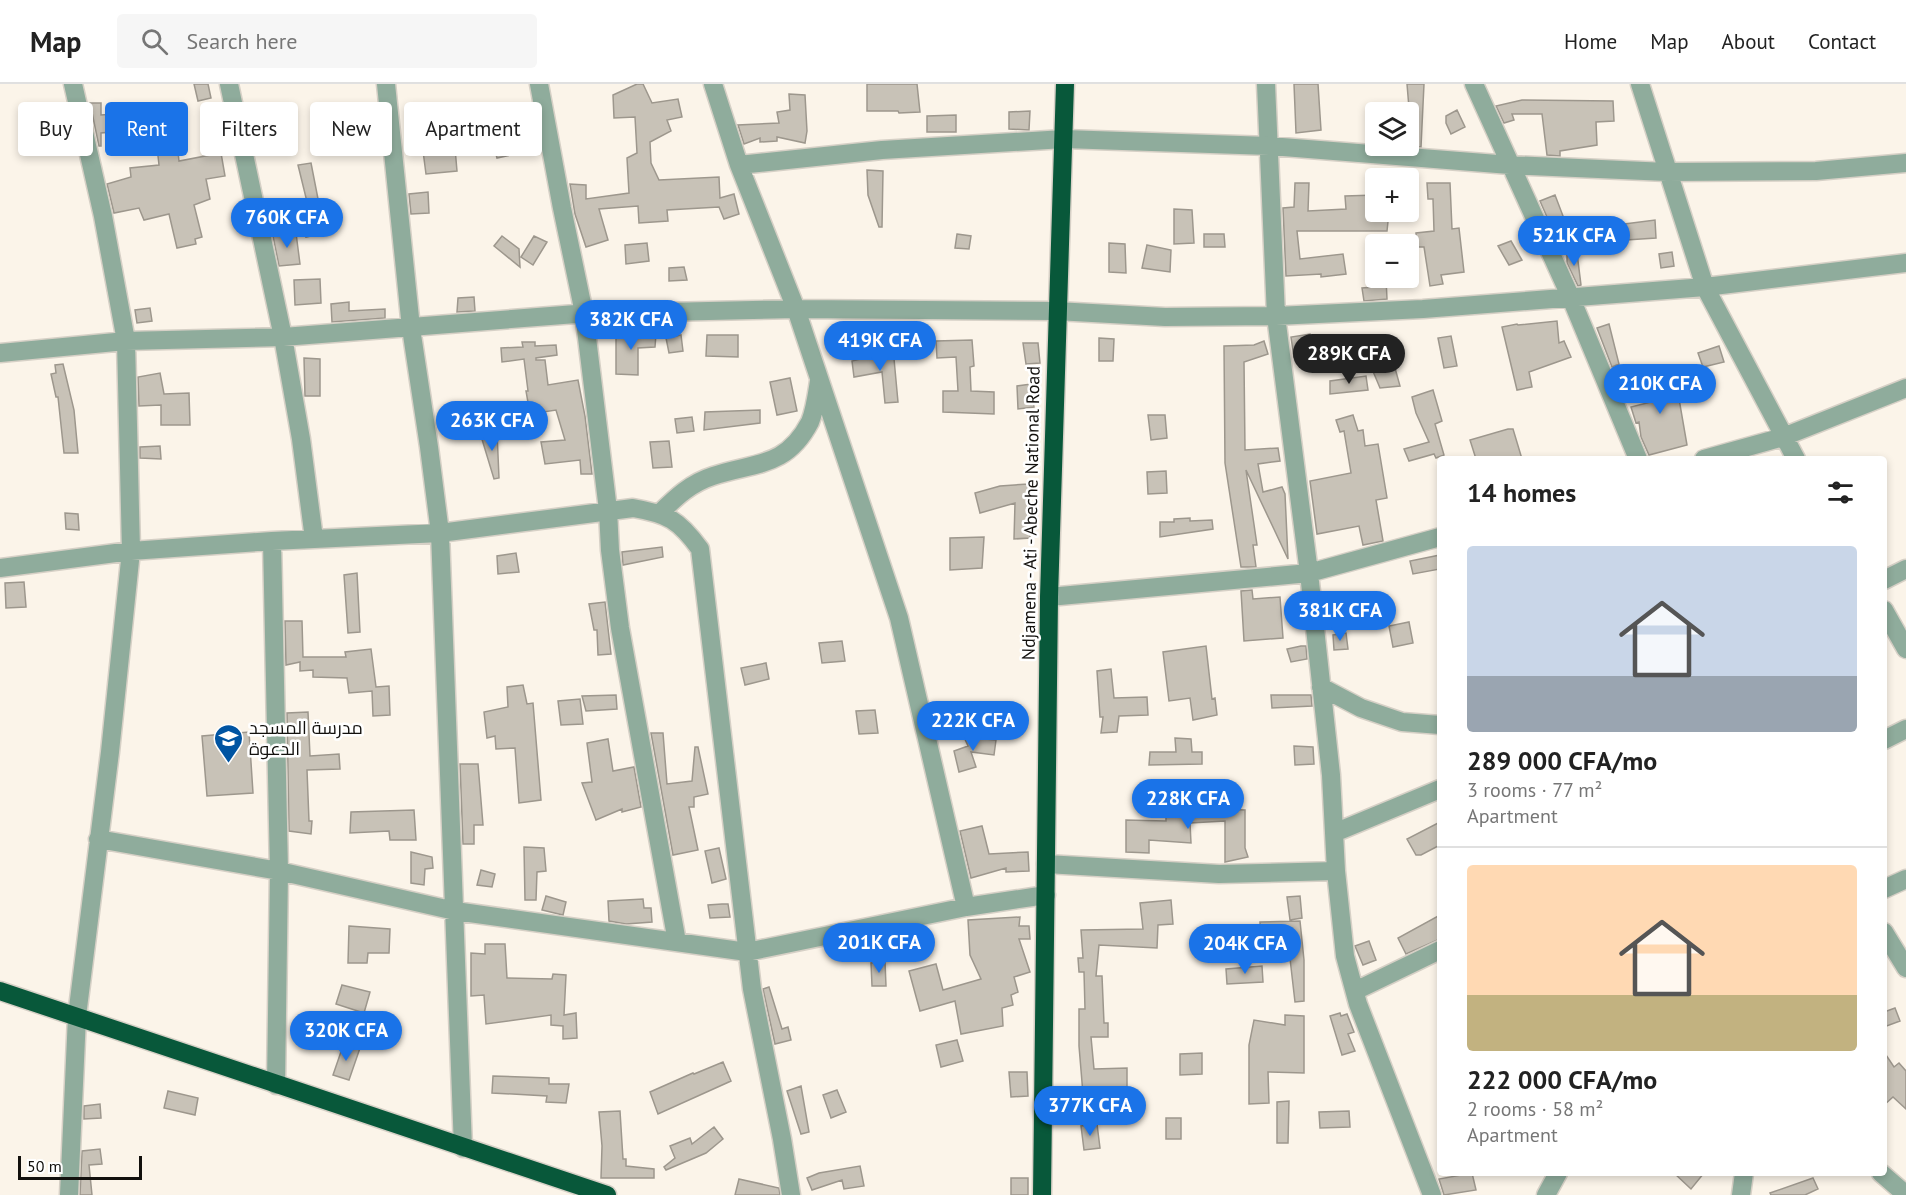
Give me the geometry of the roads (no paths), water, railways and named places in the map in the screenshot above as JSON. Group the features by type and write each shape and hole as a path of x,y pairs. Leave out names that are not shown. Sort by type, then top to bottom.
{"highway":[{"name":"Ndjamena - Ati - Abeche National Road","path":"1042,1195 1049,597 1056,311 1065,84"},
{"path":"0,991 607,1195"}],"street":[{"path":"69,1195 77,1016 132,551 126,341 103,216 73,84"},
{"path":"229,84 283,337 301,439 314,539"},
{"path":"386,84 411,328 440,533 463,1148"},
{"path":"540,84 584,313 620,628 677,942"},
{"path":"713,84 739,165 796,309 898,618 966,907"},
{"path":"1266,84 1276,316 1310,573 1331,775 1336,871 1345,956 1354,991 1432,1195"},
{"path":"1474,84 1571,298 1637,456"},
{"path":"1640,84 1705,287 1794,456"},
{"path":"739,165 882,150 1064,139 1269,146 1510,165 1667,172 1816,171 1906,163"},
{"path":"0,353 126,341 283,337 584,313 796,309 1056,311 1166,317 1276,316 1423,309 1705,287 1906,263"},
{"path":"660,513 682,491 712,476 768,463 792,447 810,420 820,380"},
{"path":"1715,456 1783,437 1906,388"},
{"path":"0,568 132,551 272,541 440,533 633,508 660,513 684,527 699,549 752,989 791,1195"},
{"path":"1049,597 1310,573 1437,538"},
{"path":"272,541 279,871 276,1085"},
{"path":"1887,578 1906,569"},
{"path":"1887,615 1906,649"},
{"path":"1322,687 1361,708 1402,722 1437,725"},
{"path":"1887,738 1906,729"},
{"path":"1334,833 1437,790"},
{"path":"98,839 279,871 455,911 747,952 966,907 1046,895"},
{"path":"1046,864 1219,874 1336,871"},
{"path":"1887,888 1906,879"},
{"path":"1887,937 1906,968"},
{"path":"1354,991 1437,951"},
{"path":"1546,1195 1556,1176"},
{"path":"1741,1195 1744,1176"},
{"path":"1884,1176 1904,1193"}],"place":[{"name":"مدرسة المسجد الدعوة","path":"228,764"}]}
